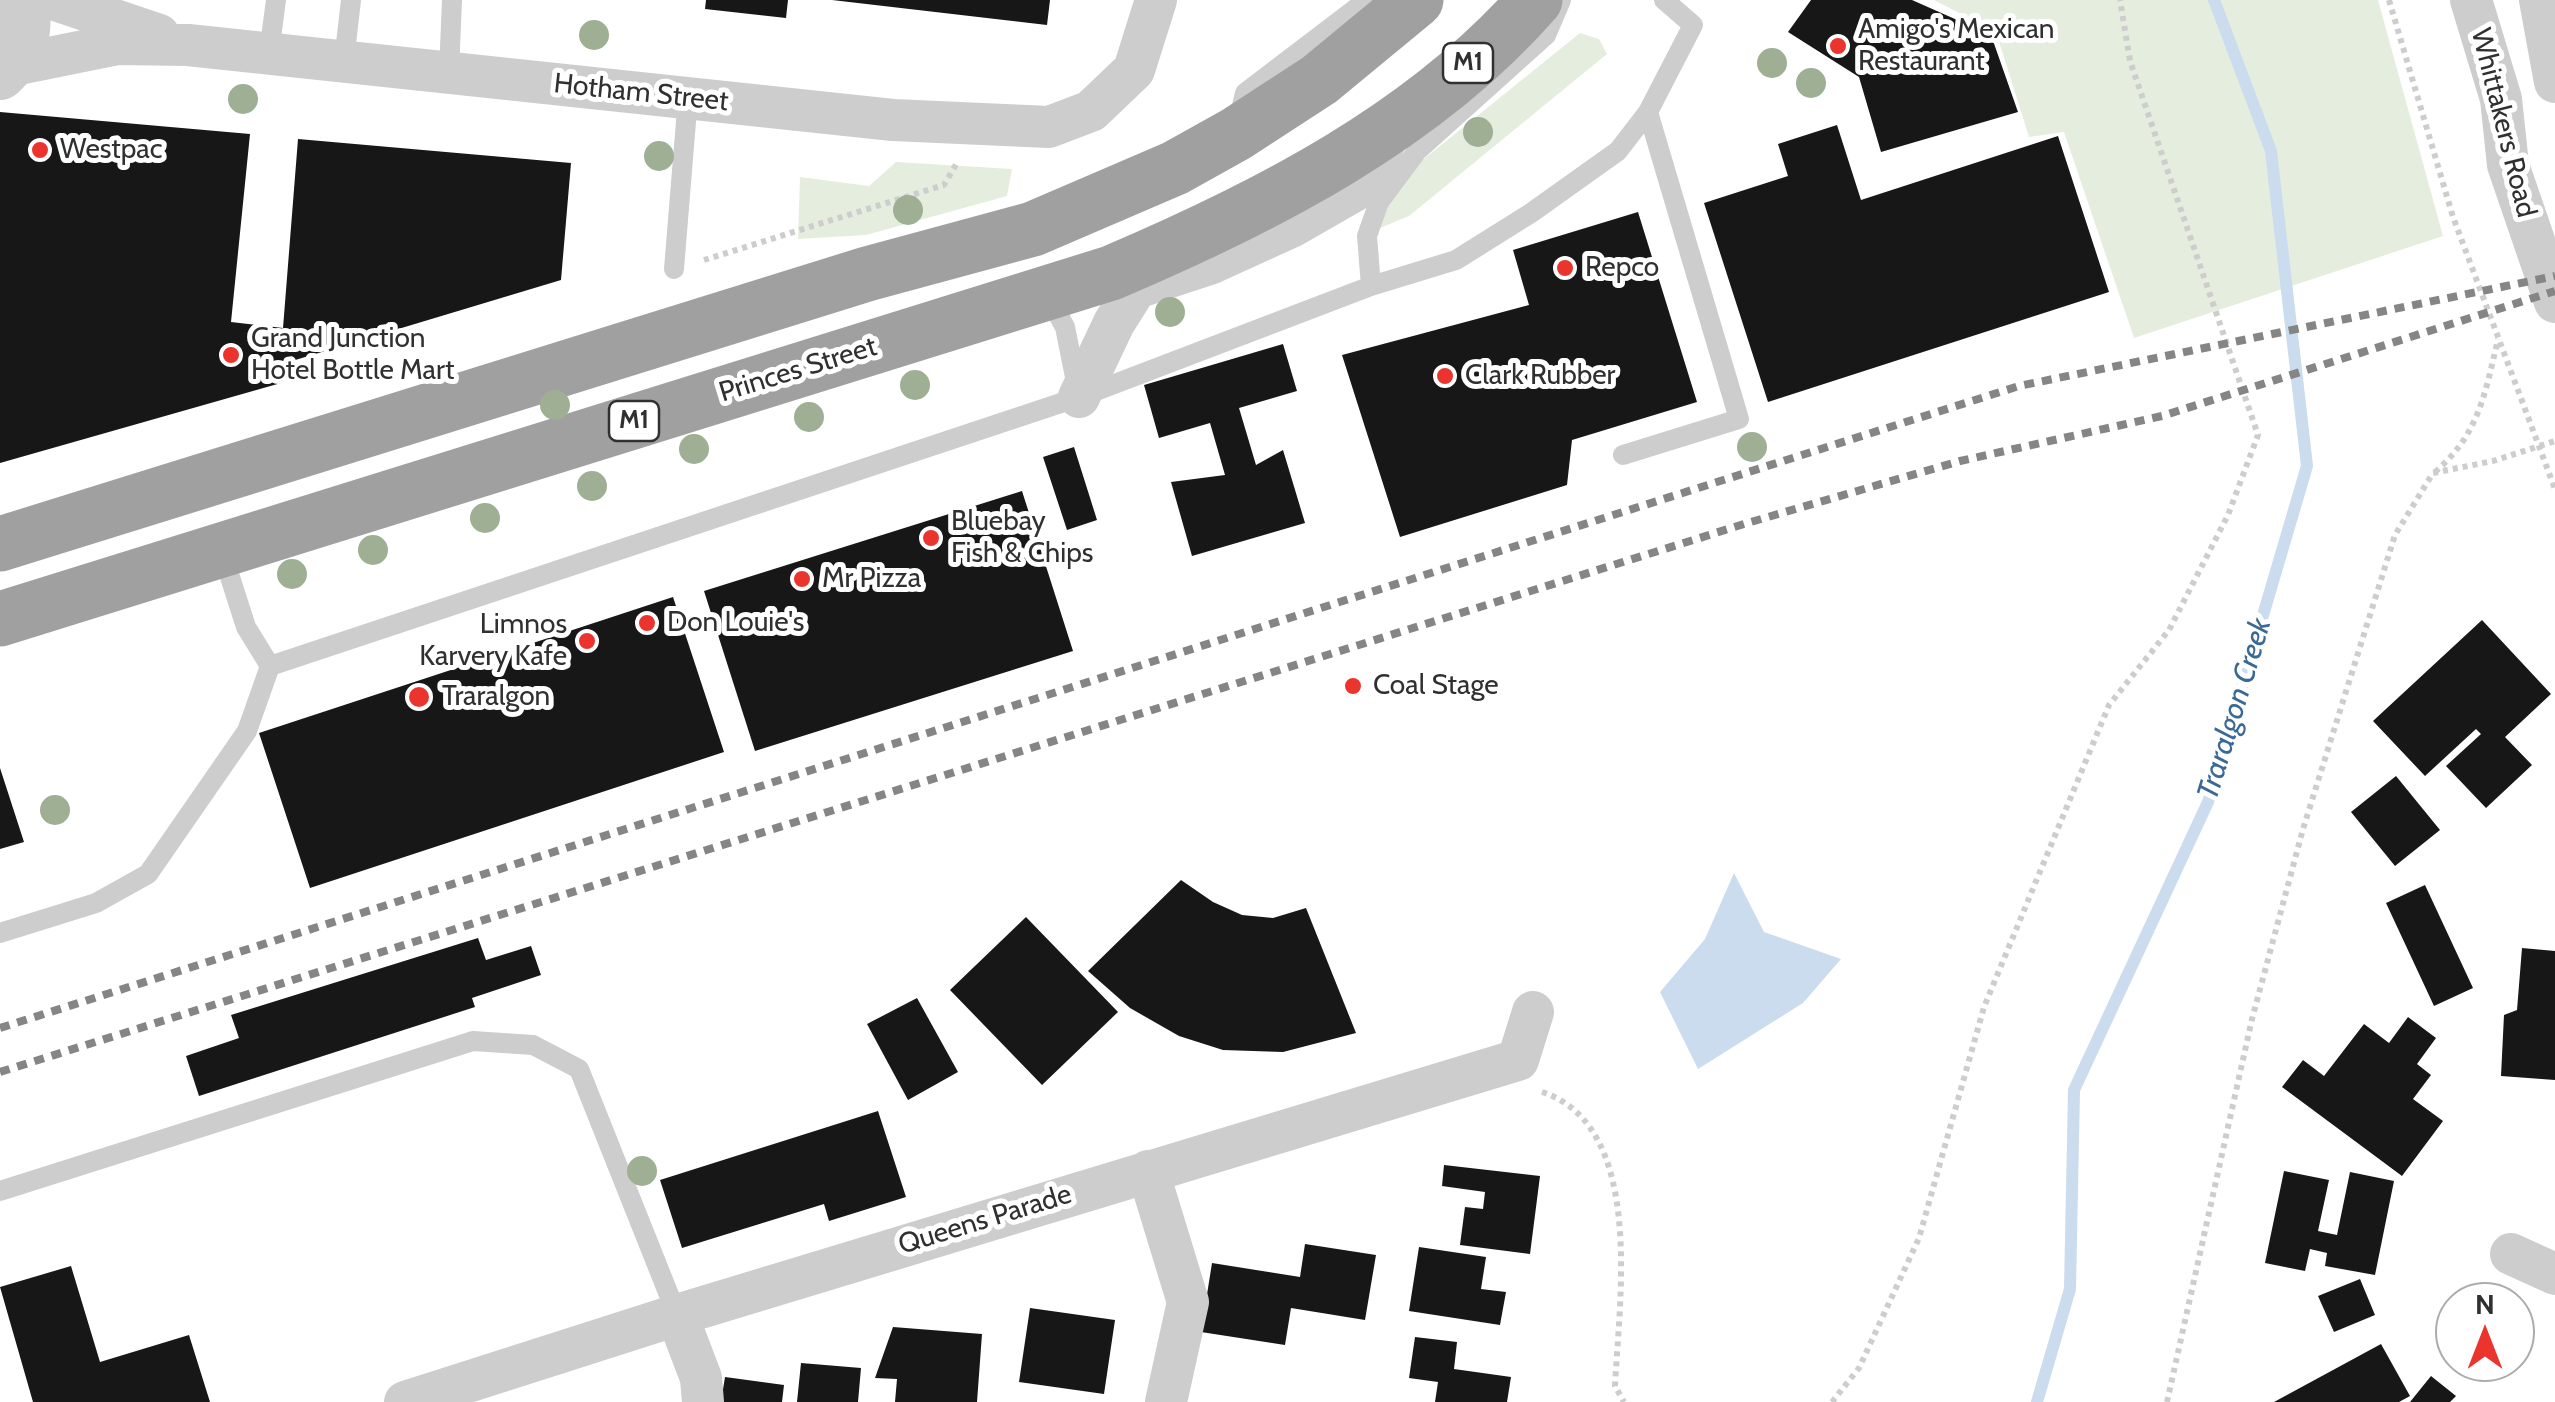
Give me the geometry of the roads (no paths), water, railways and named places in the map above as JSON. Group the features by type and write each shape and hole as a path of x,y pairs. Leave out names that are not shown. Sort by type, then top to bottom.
{"highway":[{"path":"0,544 867,274 1033,229 1175,168 1236,134 1319,80 1416,0"},
{"name":"Princes Street","path":"0,618 1111,273 1192,238 1307,179 1397,121 1512,26 1535,0"},
{"path":"1033,229 1046,293"}],"street":[{"path":"4,70 25,28 21,0"},
{"name":"Hotham Street","path":"56,0 188,45"},
{"name":"Hotham Street","path":"4,70 118,44 188,45 965,125 1049,128 1092,111 1134,70 1156,0"},
{"name":"Whittakers Road","path":"2471,0 2500,98 2508,165 2555,302"},
{"path":"2544,0 2555,17"},
{"path":"2544,0 2555,82"},
{"path":"2500,98 2555,227"},
{"path":"1079,397 1114,323 1136,288 1228,256 1291,227 1360,188 1397,121"},
{"name":"Queens Parade","path":"406,1402 677,1315 1518,1060 1529,1037 1532,1012"},
{"path":"1148,1171 1188,1302 1166,1402"},
{"path":"2510,1254 2555,1274"},
{"path":"677,1315 702,1378 703,1402"}],"lane":[{"path":"269,53 276,0"},
{"path":"344,60 351,0"},
{"path":"449,72 452,0"},
{"path":"1236,134 1245,93 1367,0"},
{"path":"1370,286 1367,236 1379,202 1416,151 1546,35 1561,0"},
{"path":"270,666 1079,397 1370,286 1456,260 1532,213 1618,150 1648,112 1694,25 1664,0"},
{"path":"674,270 688,97"},
{"path":"1623,455 1739,419 1648,112"},
{"path":"1046,293 1065,327 1079,397"},
{"path":"222,552 246,627 270,666"},
{"path":"0,934 96,903 148,874 246,730 270,666"},
{"path":"0,1191 474,1041 533,1045 580,1069 677,1315"}],"water":[{"path":"1734,873 1764,932 1841,959 1803,1003 1698,1069 1660,992 1705,939"}],"waterway":[{"name":"Traralgon Creek","path":"2037,1402 2070,1289 2074,1090 2208,802 2307,466 2271,151 2214,0"}],"railway":[{"path":"0,1028 2019,386 2555,276"},
{"path":"0,1072 1744,524 1960,461 2162,416 2555,291"}],"place":[{"name":"Amigo's Mexican Restaurant","path":"1838,46"},
{"name":"Westpac","path":"40,150"},
{"name":"Repco","path":"1565,268"},
{"name":"Grand Junction Hotel Bottle Mart","path":"231,355"},
{"name":"Clark Rubber","path":"1445,376"},
{"name":"Bluebay Fish & Chips","path":"931,538"},
{"name":"Mr Pizza","path":"802,579"},
{"name":"Don Louie's","path":"647,623"},
{"name":"Limnos Karvery Kafe","path":"587,641"},
{"name":"Coal Stage","path":"1353,686"},
{"name":"Traralgon","path":"419,697"}]}
